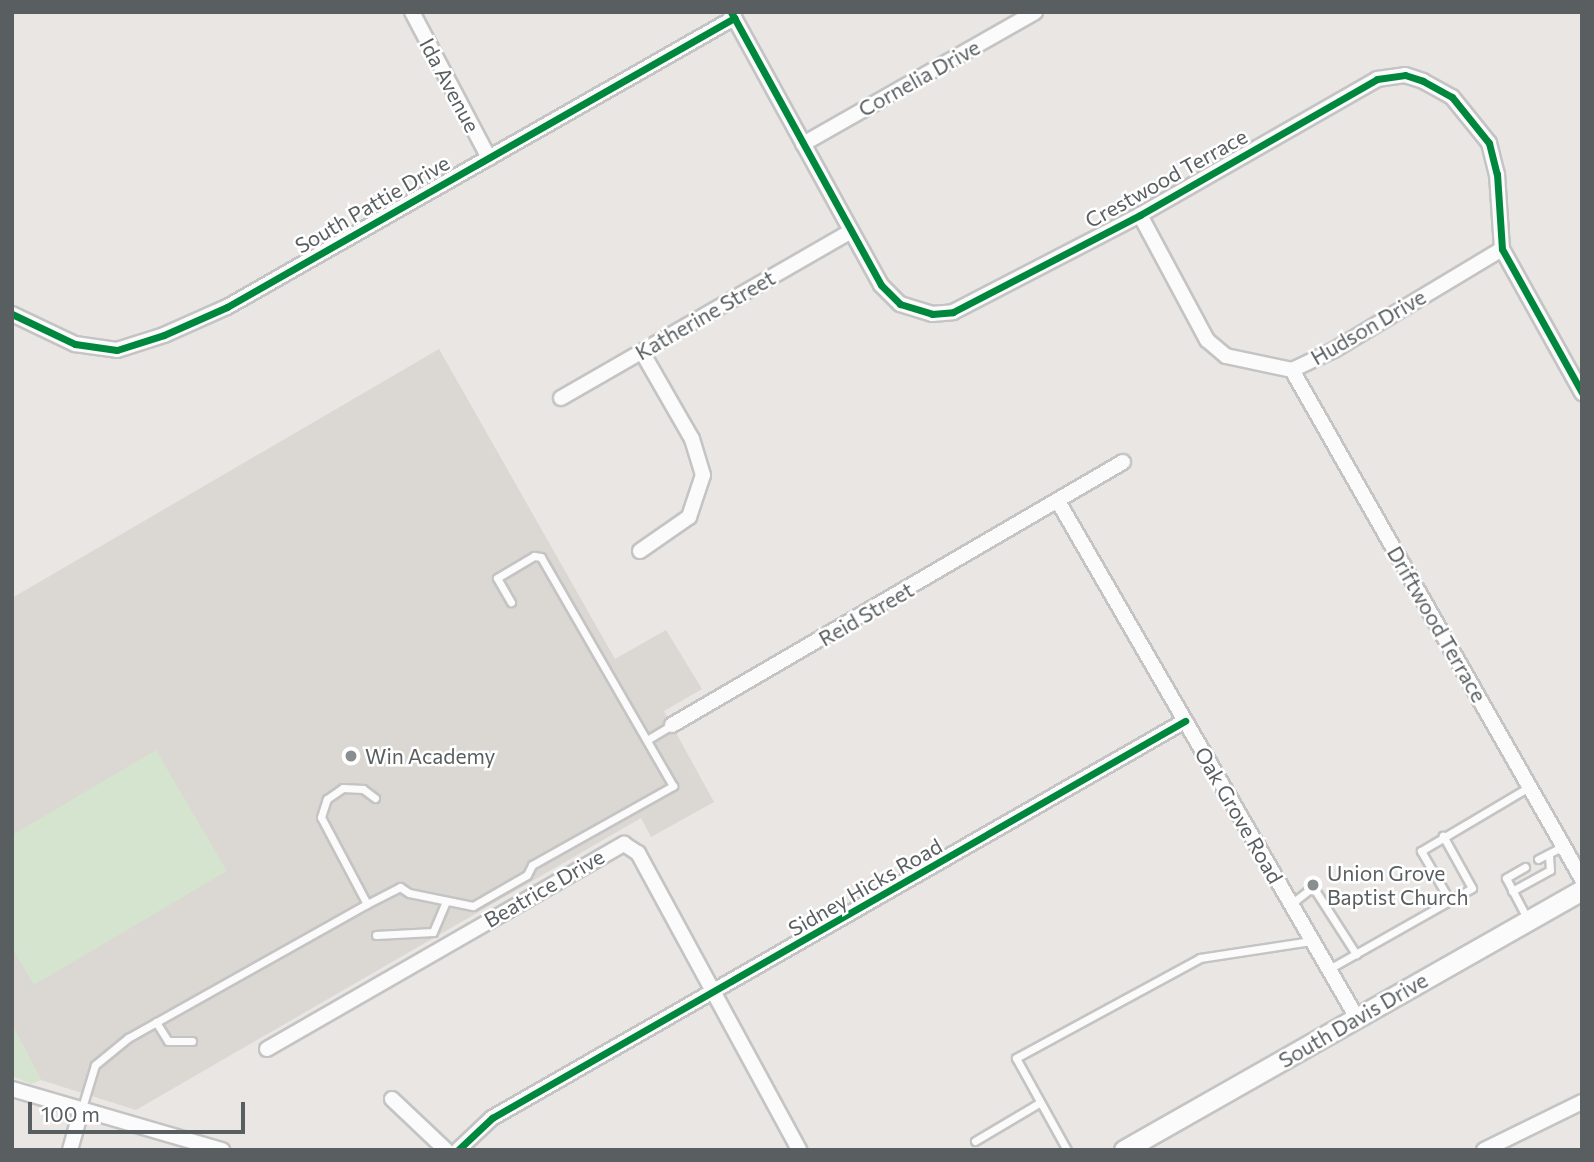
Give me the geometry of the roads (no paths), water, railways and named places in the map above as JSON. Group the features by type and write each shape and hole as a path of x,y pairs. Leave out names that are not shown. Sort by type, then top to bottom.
{"street":[{"name":"Ida Avenue","path":"412,12 489,158"},
{"name":"Cornelia Drive","path":"803,144 1035,12"},
{"name":"South Pattie Drive","path":"12,314 75,344 117,350 164,335 227,307 489,158 732,15"},
{"name":"Crestwood Terrace","path":"732,15 881,285 900,304 932,314 953,312 1140,215 1377,79 1405,75 1452,97 1489,143 1497,174 1502,249 1582,393"},
{"name":"Hudson Drive","path":"1140,215 1207,340 1226,356 1292,370 1334,350 1502,249"},
{"name":"Katherine Street","path":"561,398 850,233"},
{"path":"640,551 689,517 703,475 692,439 642,352"},
{"name":"Driftwood Terrace","path":"1292,370 1582,879"},
{"name":"Reid Street","path":"672,725 1059,503 1123,462"},
{"name":"Oak Grove Road","path":"1059,503 1357,1018"},
{"name":"Sidney Hicks Road","path":"458,1150 492,1118 715,994 1185,721"},
{"name":"Beatrice Drive","path":"267,1049 624,845 638,853 799,1150"},
{"name":"South Davis Drive","path":"1124,1150 1582,890"},
{"path":"12,1088 81,1111 222,1150"},
{"path":"392,1099 446,1150"},
{"path":"1484,1150 1582,1102"},
{"path":"70,1150 81,1111"}],"lane":[{"path":"81,1111 95,1065 156,1022 367,904 400,887 446,902 473,905 527,875 532,865 673,786 541,557 534,556 497,579 510,602"},
{"path":"647,740 672,725"},
{"path":"1450,901 1421,850 1529,787"},
{"path":"367,904 321,817 327,799 343,788 363,789 375,799"},
{"path":"1328,969 1472,888 1443,836"},
{"path":"1538,859 1563,846"},
{"path":"1512,891 1550,870 1549,854"},
{"path":"1525,867 1506,878 1528,921"},
{"path":"1290,904 1313,887 1356,954"},
{"path":"376,935 433,932 446,902"},
{"path":"1067,1150 1016,1058 1200,958 1312,941"},
{"path":"156,1022 168,1041 192,1041"},
{"path":"975,1141 1039,1103"}],"place":[{"name":"Win Academy","path":"351,756"},
{"name":"Union Grove Baptist Church","path":"1313,885"}]}
